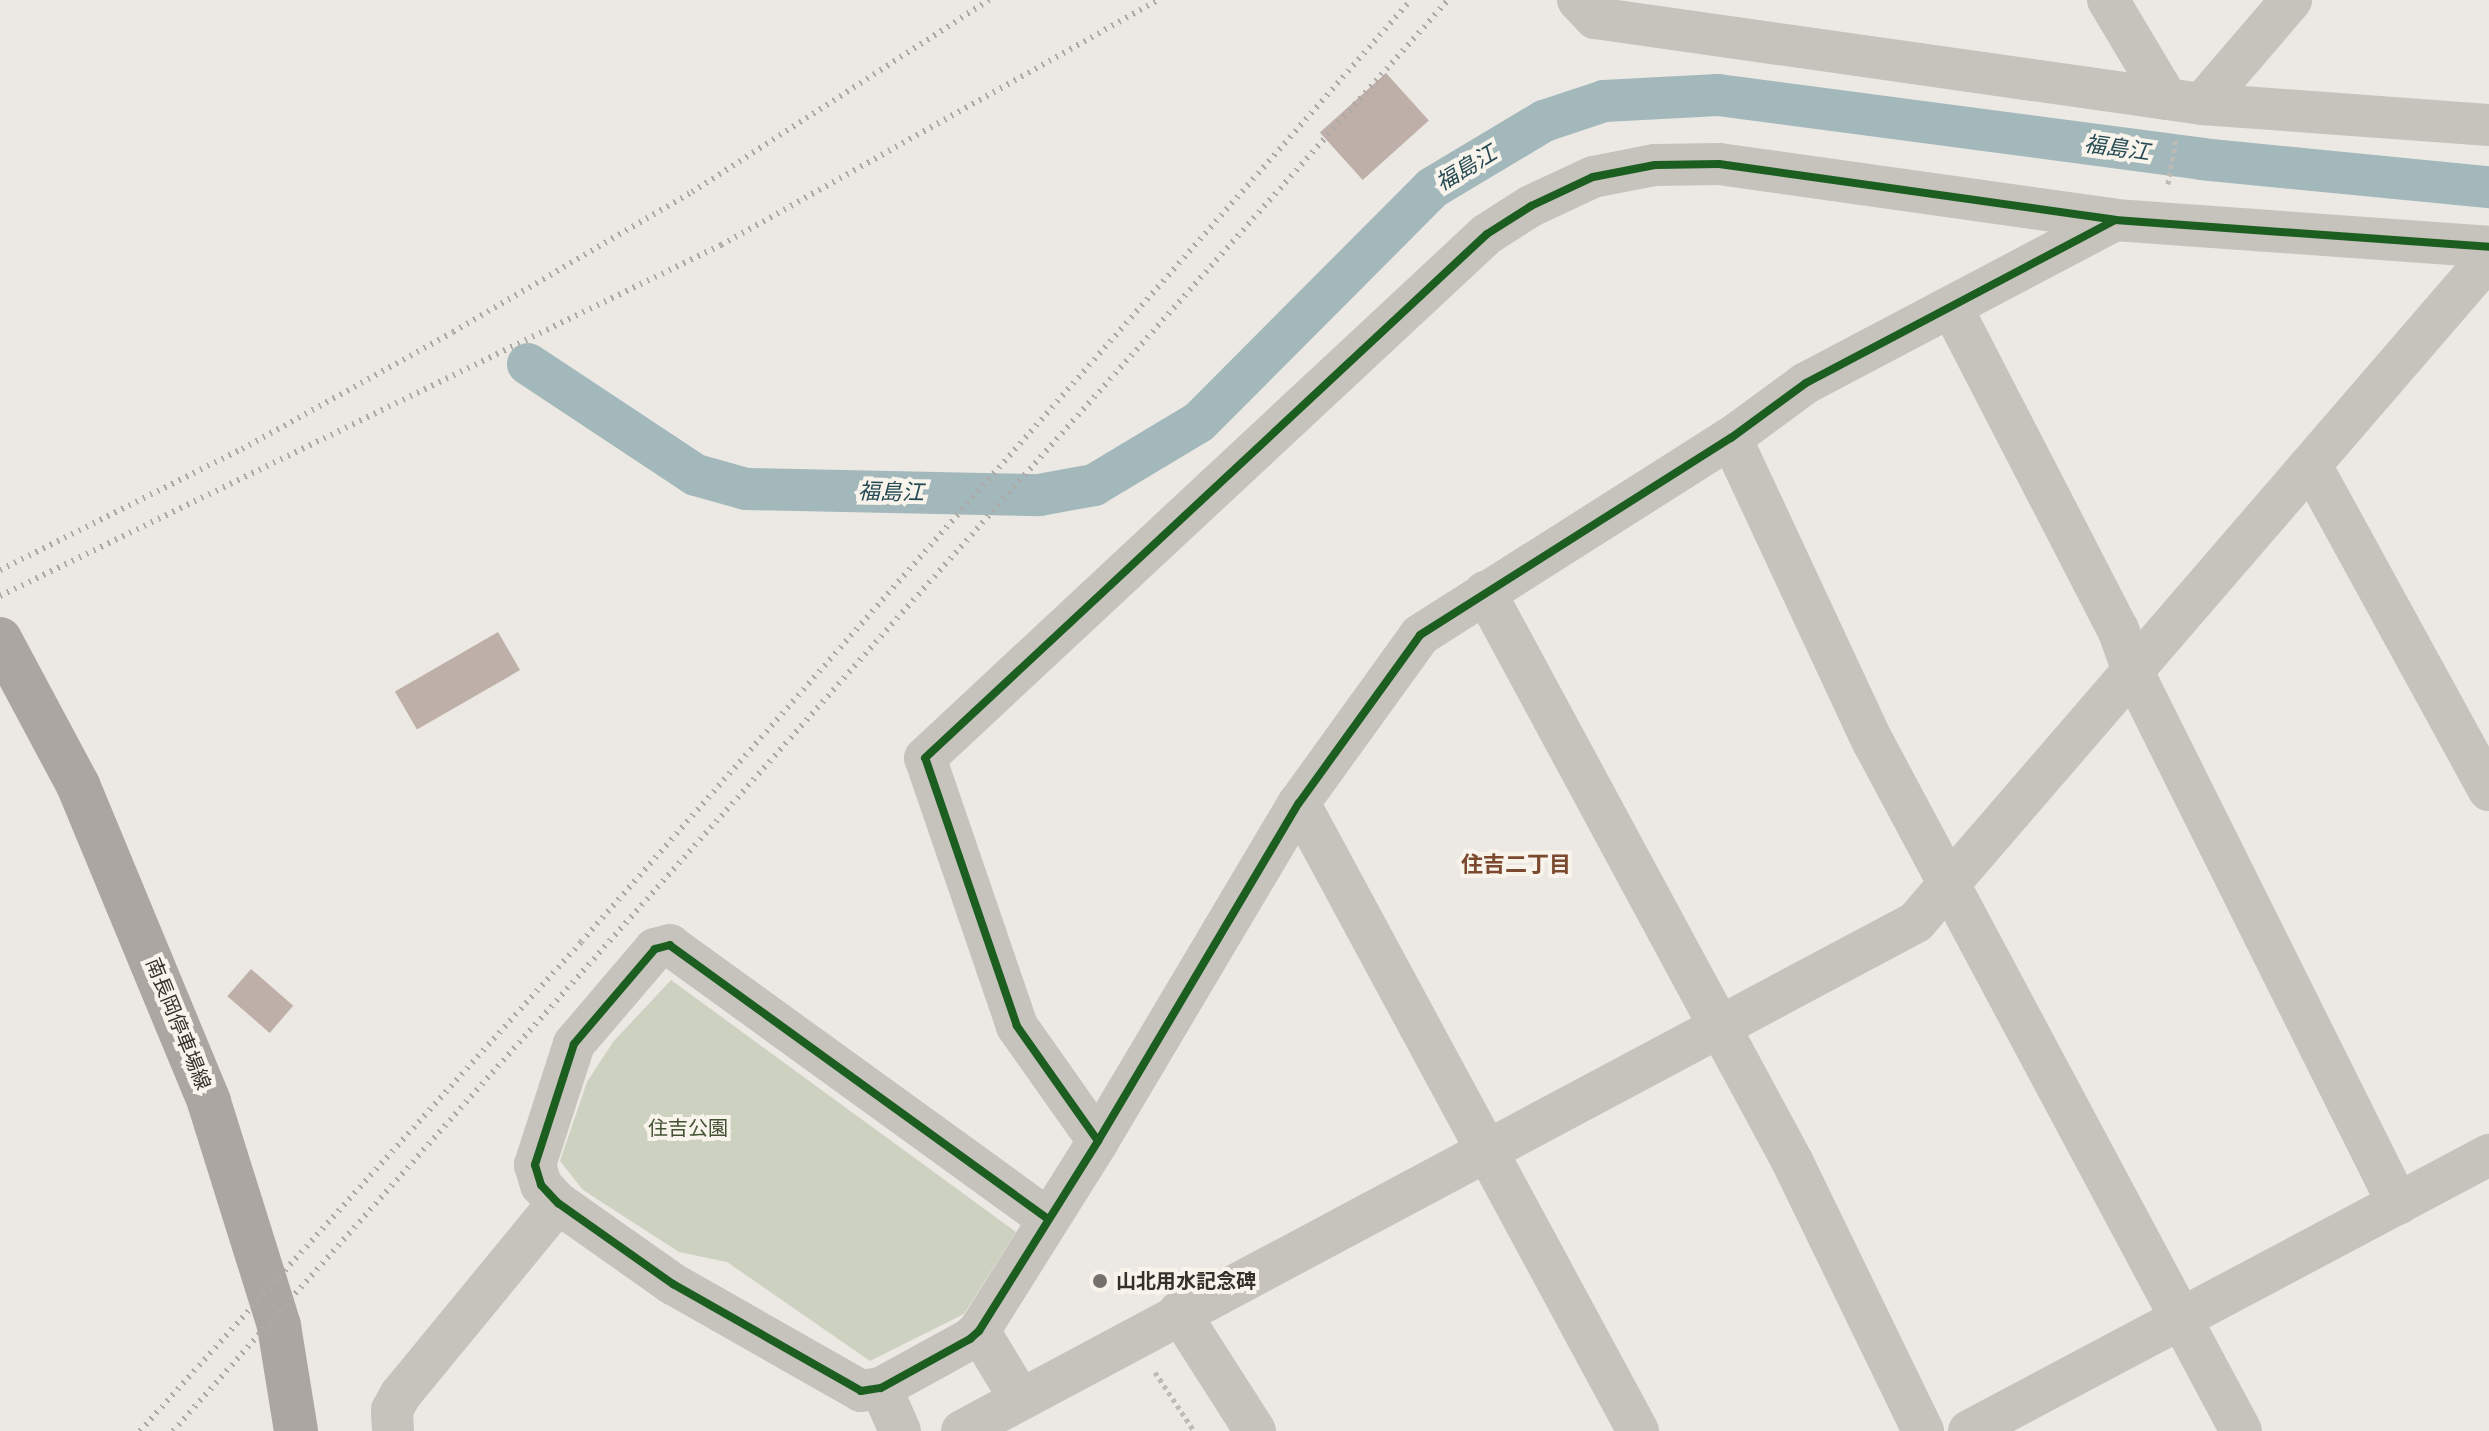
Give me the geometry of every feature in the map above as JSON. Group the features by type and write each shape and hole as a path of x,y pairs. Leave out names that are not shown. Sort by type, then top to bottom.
{"main road":[{"name":"南長岡停車場線","path":"0,639 78,785 139,924 251,1227 279,1326 296,1431"}],"street":[{"path":"1578,0 1595,18 2182,112 2489,125"},
{"path":"2108,0 2182,112"},
{"path":"2182,112 2291,0"},
{"path":"1098,1141 1017,1026 925,758 1487,234 1593,177 1655,165 1805,172 2115,220 2489,247"},
{"path":"1048,1219 670,945 655,949 574,1044 535,1165 541,1185 558,1203 699,1299 861,1391 881,1388 979,1331 1098,1141 1299,803 1420,635 1731,438 1806,383 1953,310 2115,220"},
{"path":"962,1431 1164,1320 1879,947 1916,922 1953,886 2313,469 2489,258"},
{"path":"1953,310 2118,629 2134,674 2398,1204"},
{"path":"1731,438 1873,742 1953,886 2241,1431"},
{"path":"2313,469 2489,790"},
{"path":"1485,592 1722,1029 1923,1431"},
{"path":"1299,803 1489,1149 1638,1431"},
{"path":"1969,1431 2489,1155"},
{"path":"393,1431 392,1410 401,1394 558,1203"},
{"path":"1164,1320 1255,1431"},
{"path":"979,1331 1019,1397"},
{"path":"881,1388 900,1431"}],"path":[{"path":"2167,190 2182,112"},
{"path":"1164,1320 1162,1352 1148,1360 1194,1431"}],"green space":[{"name":"住吉公園","path":"671,980 1016,1232 964,1314 870,1361 727,1262 679,1252 583,1190 560,1161 587,1082 613,1042"}],"building":[{"path":"1386,73 1429,121 1363,180 1320,133"},
{"path":"498,632 520,670 417,730 395,692"},
{"path":"251,969 293,1006 270,1033 227,996"}],"waterway":[{"name":"福島江","path":"528,364 696,475 746,489 1039,495 1094,485 1199,422 1432,188 1544,121 1604,101 1718,95 2201,159 2489,187"}],"railway":[{"path":"0,570 242,449 453,332 692,192 989,0"},
{"path":"0,596 721,245 1158,0"},
{"path":"140,1431 581,942 1411,0"},
{"path":"173,1431 1448,0"}],"cycle path":[{"path":"1098,1141 1017,1026 925,758 1487,234 1531,206 1593,177 1655,165 1719,164 2115,220 2489,247"},
{"path":"1048,1219 670,945 655,949 574,1044 535,1165 541,1185 558,1203 673,1284 861,1391 881,1388 970,1339 979,1331 1098,1141 1299,803 1420,635 1731,438 1806,383 2115,220"}],"place":[{"name":"山北用水記念碑","path":"1100,1281"}],"district":[{"name":"住吉二丁目","path":"1516,865"}]}
